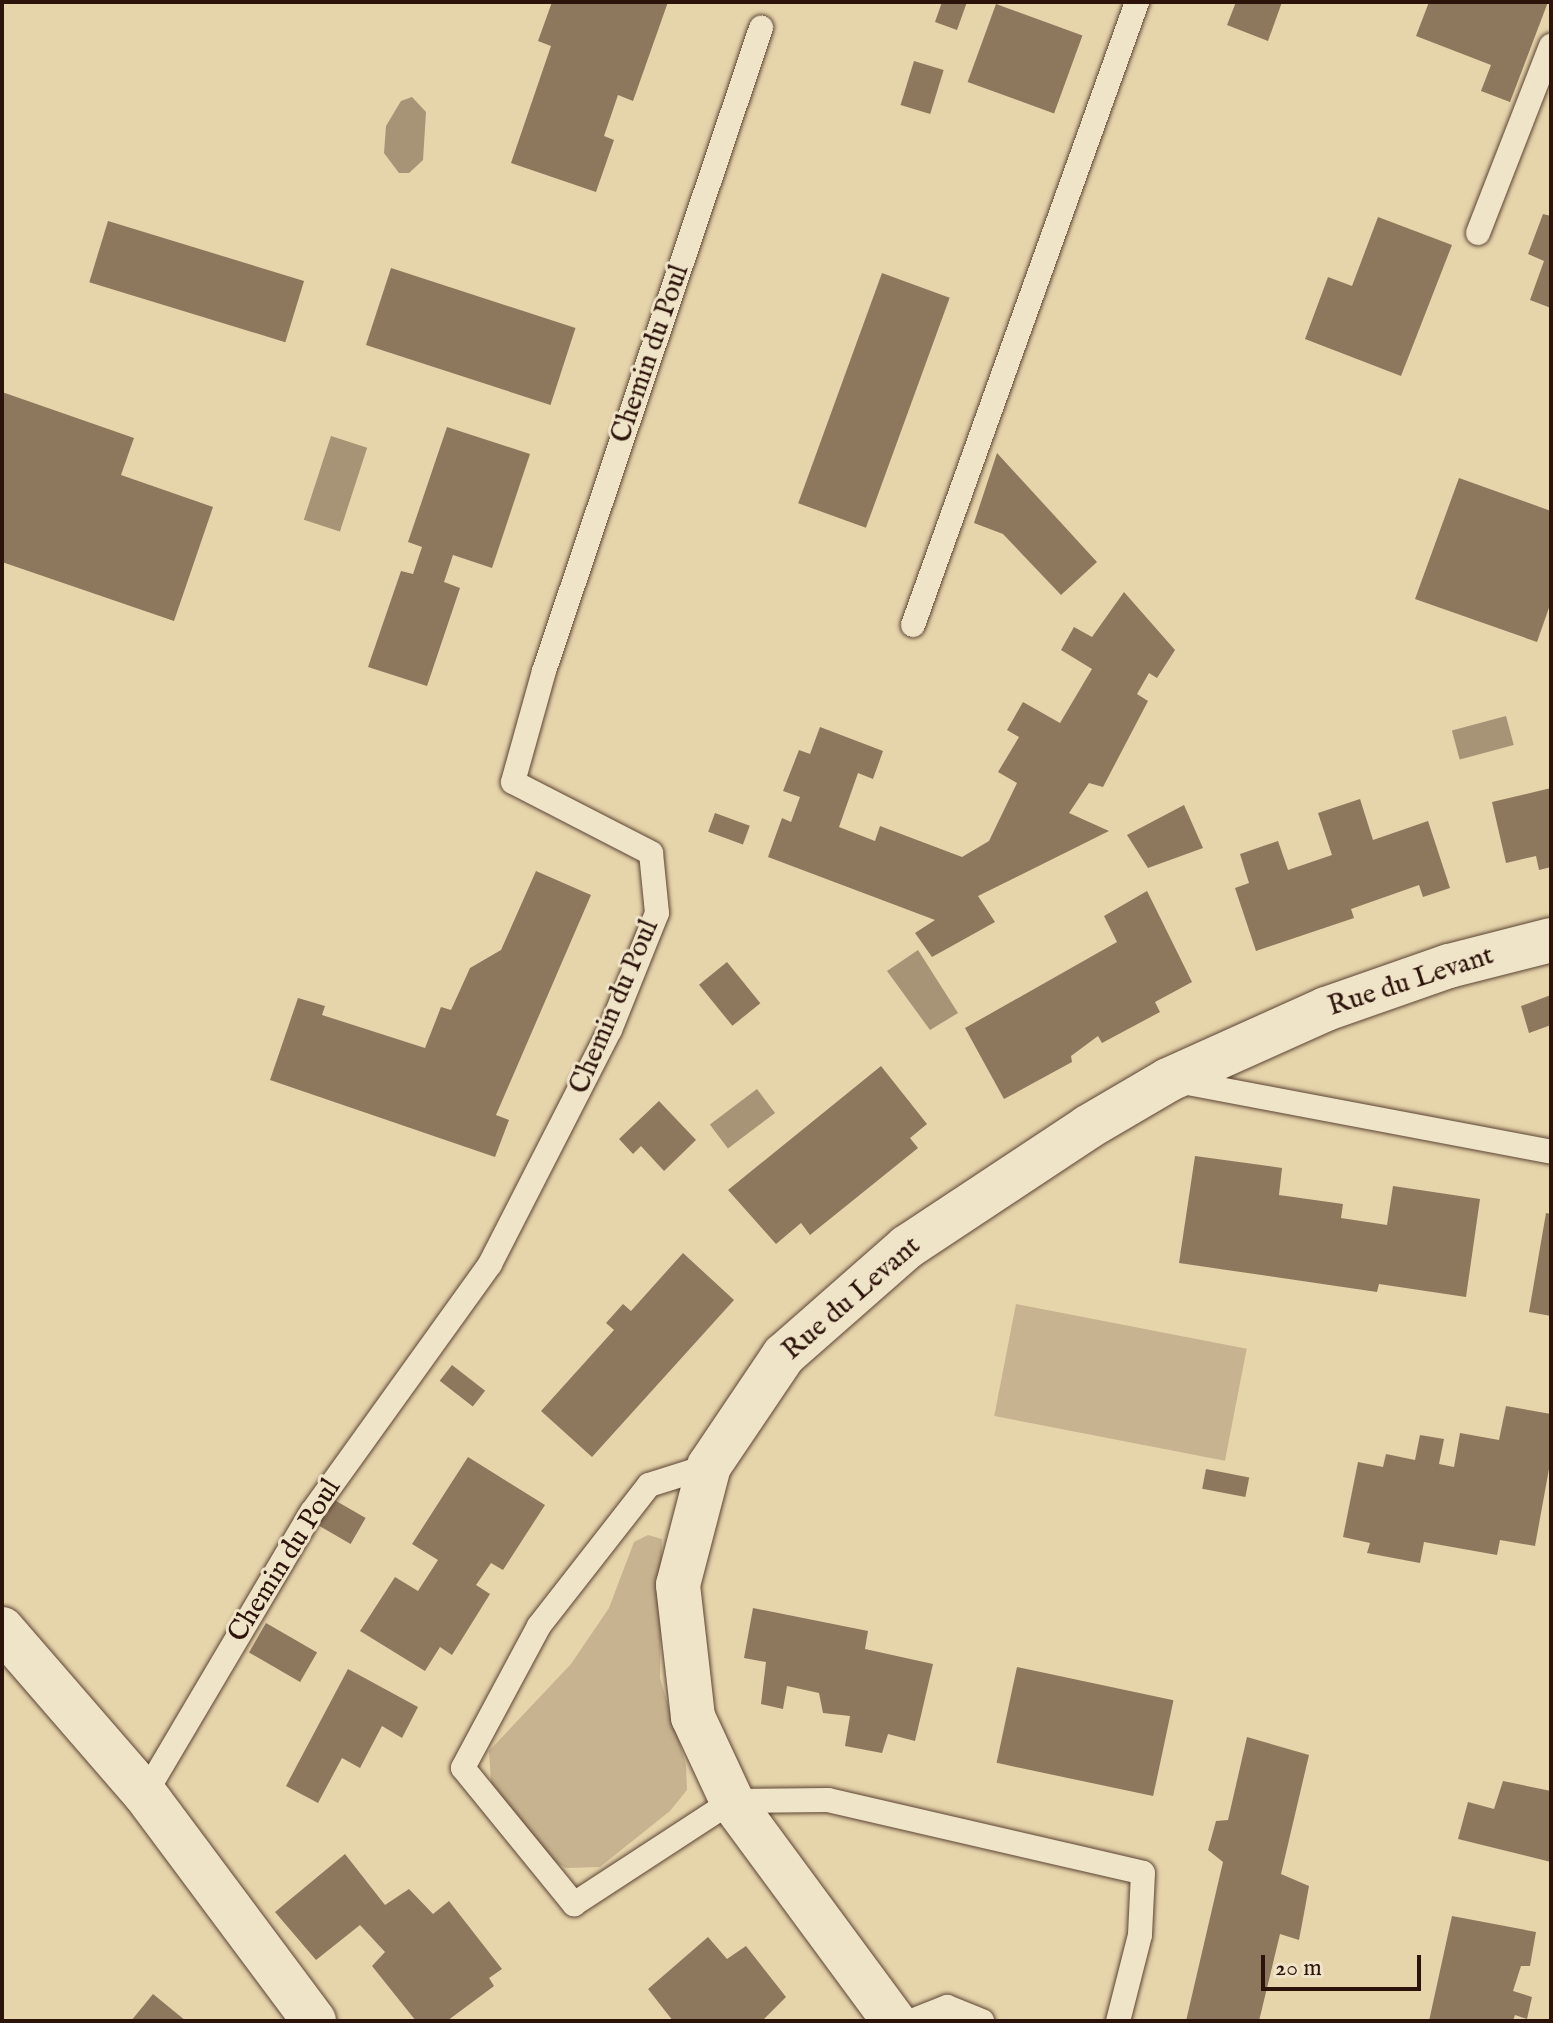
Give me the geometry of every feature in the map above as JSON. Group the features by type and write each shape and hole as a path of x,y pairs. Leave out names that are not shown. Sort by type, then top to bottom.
{"street":[{"name":"Rue du Levant","path":"894,2021 732,1801 693,1717 678,1585 709,1466 784,1355 907,1247 1168,1080 1326,1009 1449,966 1551,940"},
{"path":"2,1629 145,1794 314,2021"}],"lane":[{"path":"913,625 1137,2"},
{"name":"Chemin du Poul","path":"145,1794 312,1512 490,1264 610,1030 657,913 651,853 513,782 544,671 761,28"},
{"path":"1478,233 1551,46"},
{"path":"1168,1080 1551,1152"},
{"path":"709,1466 649,1485 539,1626 463,1768 574,1904 732,1801 828,1800 1143,1873 1140,1935 1118,2021"},
{"path":"912,2021 947,2007 982,2021"}],"shaded area":[{"path":"412,97 426,112 423,160 409,173 399,173 384,153 386,126 401,101"},
{"path":"331,436 367,448 340,531 304,520"},
{"path":"1506,716 1514,745 1460,759 1452,730"},
{"path":"918,950 958,1013 930,1030 887,971"},
{"path":"757,1089 775,1113 728,1148 710,1125"},
{"path":"1016,1304 1247,1349 1225,1461 994,1416"},
{"path":"648,1535 662,1539 660,1678 686,1765 687,1790 670,1811 600,1867 566,1868 546,1857 491,1782 489,1751 571,1664 609,1608 634,1542"}],"building":[{"path":"552,2 668,2 633,101 618,95 604,136 614,140 596,192 511,163 551,46 538,41"},
{"path":"942,2 967,2 957,30 935,22"},
{"path":"1236,2 1282,2 1268,41 1227,25"},
{"path":"1429,2 1548,2 1510,102 1481,91 1491,65 1416,36"},
{"path":"996,4 1082,35 1054,113 968,82"},
{"path":"914,61 944,70 930,114 901,105"},
{"path":"1543,214 1551,216 1551,308 1530,300 1544,261 1528,254"},
{"path":"1378,217 1452,245 1401,376 1305,339 1328,277 1352,286"},
{"path":"108,221 304,281 285,342 89,282"},
{"path":"391,268 576,328 550,405 366,345"},
{"path":"882,273 950,298 866,528 798,503"},
{"path":"2,392 134,438 121,475 213,507 174,621 2,562"},
{"path":"447,427 530,454 492,568 453,555 444,582 460,588 427,686 368,667 401,571 413,574 422,547 408,542"},
{"path":"997,453 1097,562 1061,595 1003,534 974,523"},
{"path":"1459,478 1551,511 1551,602 1537,642 1415,599"},
{"path":"1124,592 1175,650 1157,678 1149,673 1137,694 1148,701 1103,787 1089,783 1069,813 1109,831 978,896 995,922 932,957 915,933 935,920 768,857 782,818 791,822 800,797 783,791 799,750 810,754 820,727 883,751 873,779 858,773 839,827 875,841 880,826 962,857 989,841 1017,783 998,772 1019,737 1007,730 1023,702 1060,723 1092,669 1061,650 1074,627 1092,637"},
{"path":"1551,788 1551,867 1539,870 1536,856 1506,863 1492,802"},
{"path":"1360,799 1373,840 1428,821 1450,888 1423,897 1419,885 1351,909 1354,918 1256,951 1235,888 1249,883 1240,854 1278,841 1288,870 1332,855 1318,813"},
{"path":"1184,805 1203,848 1148,868 1127,835"},
{"path":"715,813 750,826 743,844 708,832"},
{"path":"536,871 591,895 496,1115 509,1120 495,1157 270,1080 298,998 325,1006 322,1015 425,1048 441,1007 451,1010 470,968 501,950"},
{"path":"1147,891 1192,982 1155,1002 1160,1012 1102,1043 1098,1036 1071,1056 1072,1062 1004,1099 965,1028 1117,942 1104,916"},
{"path":"727,962 760,1003 732,1026 699,985"},
{"path":"1551,995 1551,1025 1529,1033 1521,1006"},
{"path":"881,1066 927,1124 910,1138 918,1148 810,1235 801,1223 776,1244 728,1190"},
{"path":"659,1101 696,1140 664,1171 641,1146 633,1154 619,1139"},
{"path":"1195,1156 1282,1168 1279,1195 1343,1204 1341,1218 1387,1225 1393,1186 1480,1199 1466,1297 1379,1284 1377,1292 1179,1263"},
{"path":"1546,1213 1551,1214 1551,1316 1529,1312"},
{"path":"683,1253 734,1300 592,1457 541,1411 614,1330 606,1323 623,1304 631,1311"},
{"path":"452,1365 485,1391 473,1407 440,1381"},
{"path":"1506,1406 1551,1414 1551,1458 1535,1546 1500,1540 1497,1555 1424,1542 1420,1563 1367,1553 1370,1543 1343,1537 1358,1462 1383,1467 1386,1454 1415,1460 1420,1435 1444,1439 1439,1464 1454,1467 1460,1433 1499,1440"},
{"path":"468,1457 545,1505 503,1570 491,1563 476,1585 490,1594 452,1655 440,1647 425,1671 360,1631 395,1577 418,1591 438,1560 412,1544"},
{"path":"1206,1469 1249,1477 1245,1497 1202,1489"},
{"path":"331,1498 366,1518 351,1544 316,1524"},
{"path":"753,1608 868,1631 865,1649 933,1664 915,1741 888,1734 882,1753 845,1746 850,1716 823,1713 819,1693 787,1686 783,1709 761,1704 766,1662 744,1658"},
{"path":"266,1623 317,1652 300,1682 249,1652"},
{"path":"1017,1667 1174,1700 1153,1796 997,1763"},
{"path":"348,1669 418,1707 402,1738 382,1726 360,1768 342,1758 318,1803 286,1786"},
{"path":"1247,1737 1309,1755 1281,1874 1309,1886 1299,1940 1280,1934 1259,2021 1186,2021 1223,1862 1208,1850 1216,1821 1228,1820"},
{"path":"1503,1781 1551,1791 1551,1862 1458,1839 1468,1802 1494,1809"},
{"path":"345,1854 385,1905 409,1889 433,1914 449,1901 502,1969 489,1978 494,1986 447,2021 416,2021 372,1966 385,1952 360,1925 316,1960 275,1912"},
{"path":"1452,1916 1536,1932 1530,1966 1521,1966 1513,1991 1532,1997 1527,2019 1515,2015 1513,2021 1429,2021"},
{"path":"708,1937 727,1959 746,1946 786,1997 762,2021 673,2021 648,1989"},
{"path":"153,1994 186,2021 131,2021"}]}
